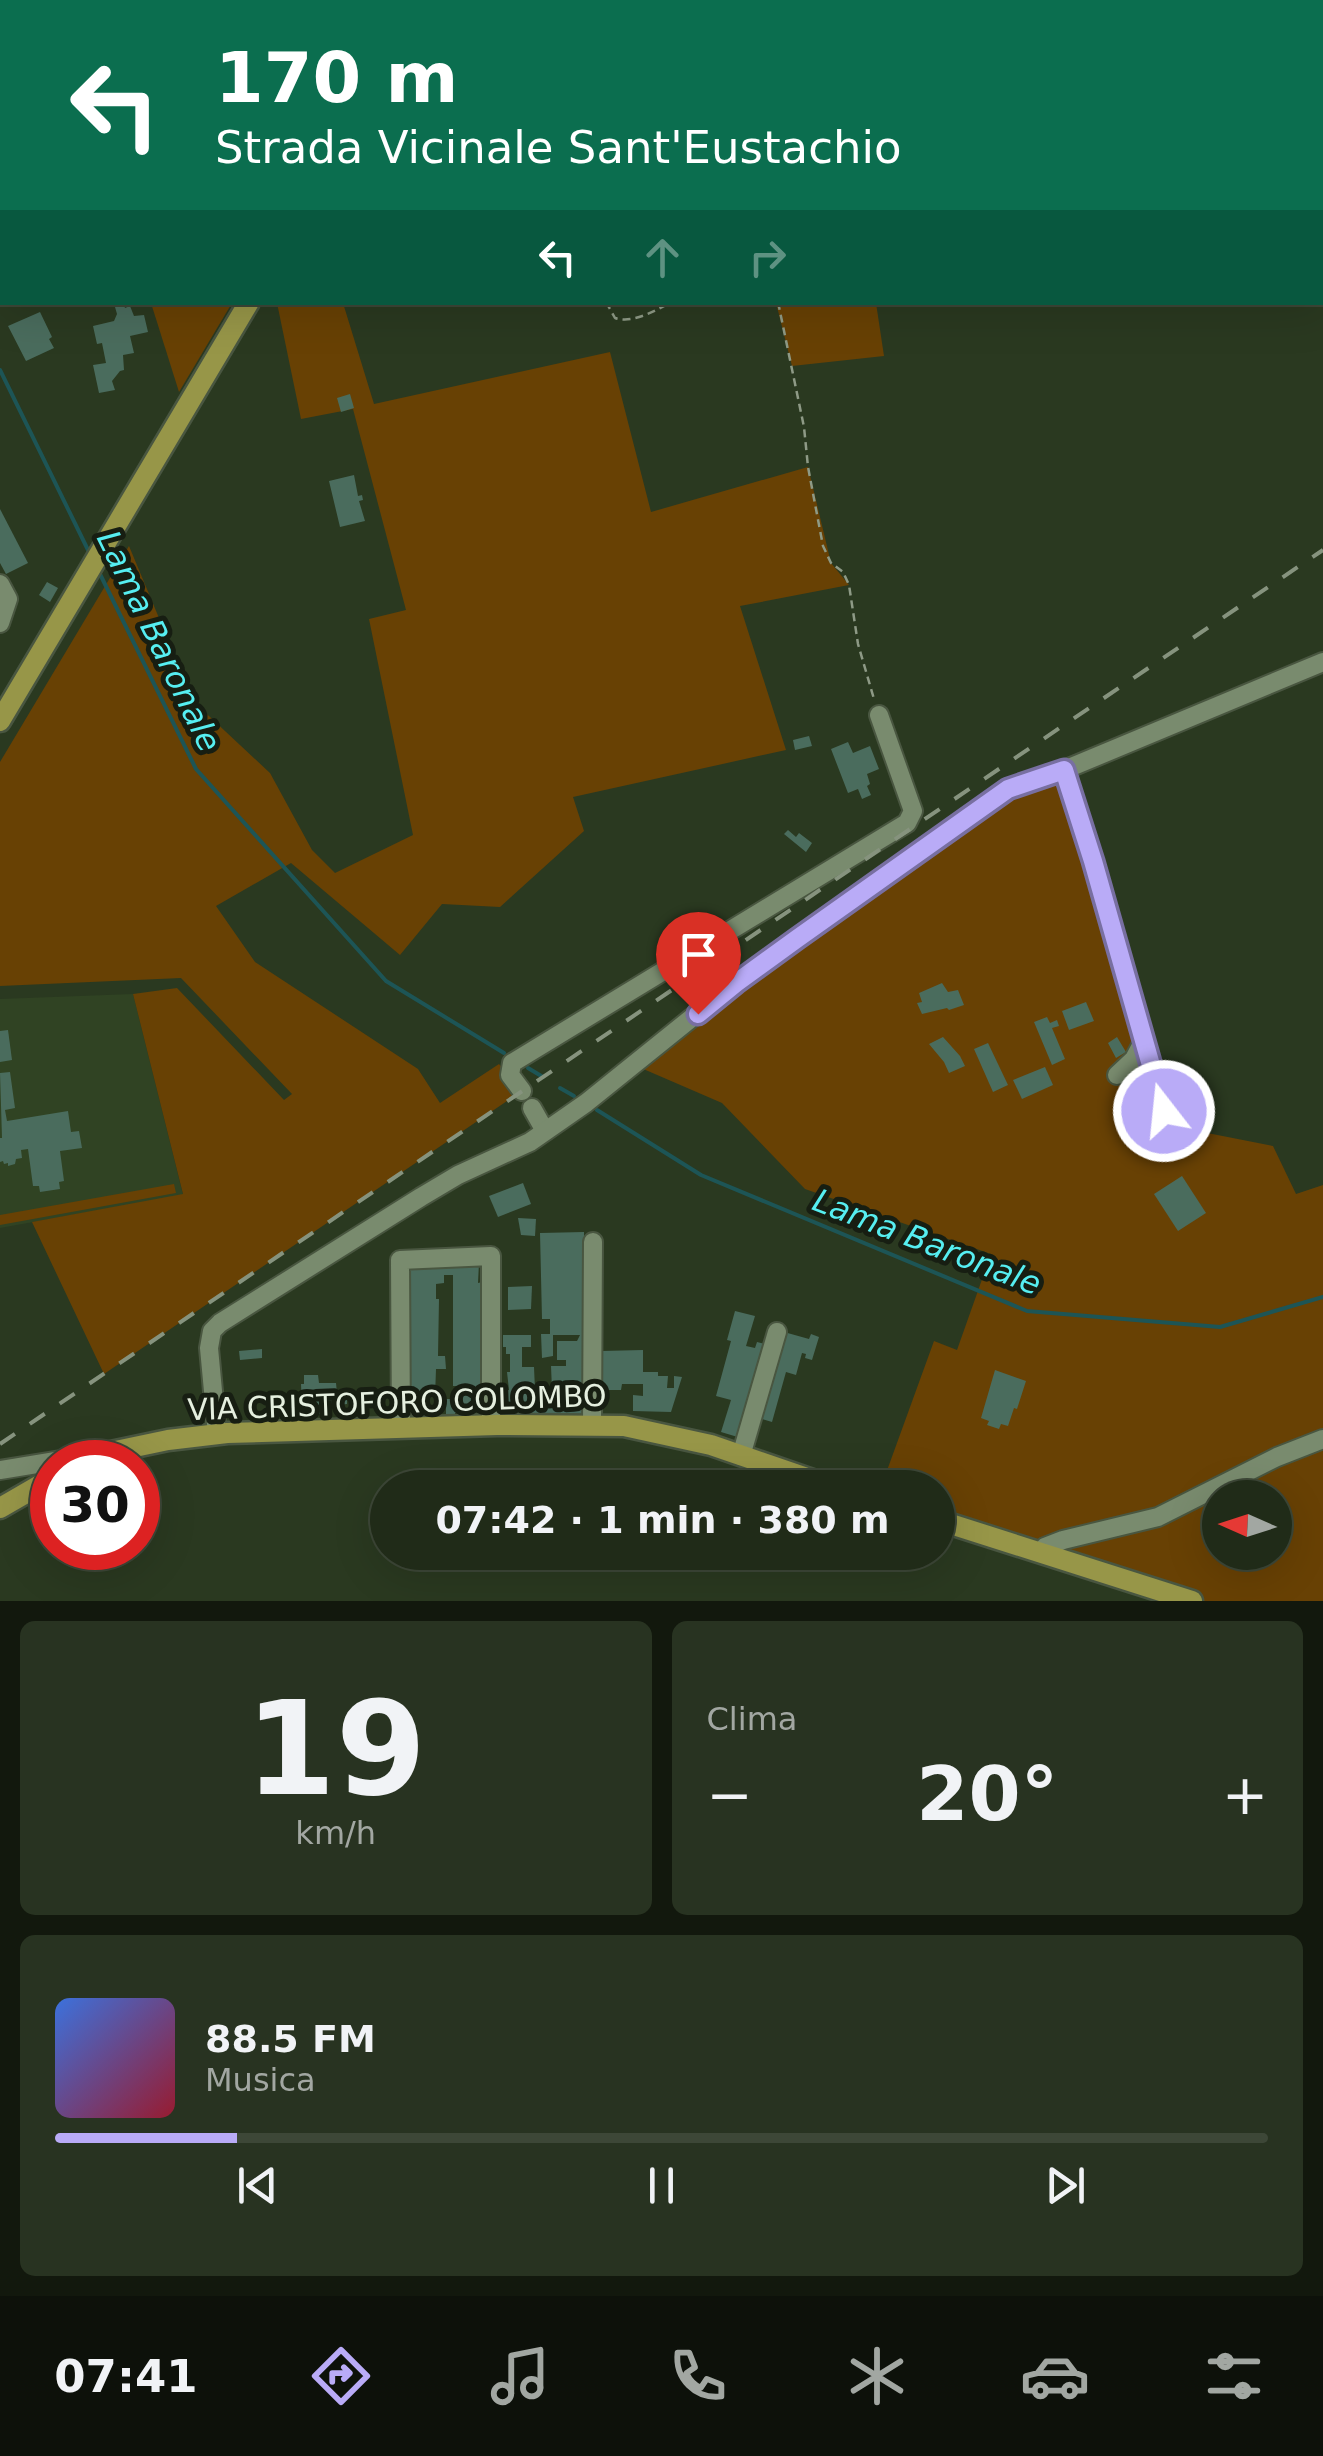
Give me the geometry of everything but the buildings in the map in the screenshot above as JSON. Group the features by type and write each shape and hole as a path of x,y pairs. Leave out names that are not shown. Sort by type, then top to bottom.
{"main road":[{"path":"0,721 247,305"},
{"name":"VIA CRISTOFORO COLOMBO","path":"160,1442 217,1434 592,1425 646,1430 711,1445 781,1470"},
{"path":"0,1508 30,1491"},
{"path":"955,1525 1188,1600"}],"street":[{"path":"0,584 8,600 0,623"},
{"path":"217,1434 209,1348 212,1331 220,1324 421,1196 545,1132 736,983 1008,789 1064,770 1323,662"},
{"path":"545,1132 510,1075 512,1063 907,823 914,811 879,715"},
{"path":"1064,770 1164,1111"},
{"path":"1117,1076 1134,1059 1144,1040"},
{"path":"592,1425 593,1242"},
{"path":"401,1428 400,1260 490,1256 491,1426"},
{"path":"742,1456 777,1332"},
{"path":"1040,1552 1063,1540 1158,1517 1277,1457 1323,1439"},
{"path":"0,1470 30,1465"}],"path":[{"path":"608,305 615,318 623,320 664,305"},
{"path":"779,305 823,546 831,563 844,572 849,585 858,644 879,715"}],"shaded area":[{"path":"152,305 231,305 179,392"},
{"path":"277,305 344,305 374,404 610,352 651,512 808,467 831,563 849,585 740,606 786,750 573,797 584,831 500,907 442,904 400,955 291,863 216,906 255,962 418,1069 440,1103 499,1064 522,1091 104,1374 32,1222 183,1194 133,994 177,988 284,1100 292,1094 181,978 0,986 0,762 129,546 194,702 270,773 312,850 335,873 413,835 369,619 406,610 353,409 301,419"},
{"path":"777,305 876,305 884,356 792,366"},
{"path":"1065,775 1172,1126 1273,1146 1296,1194 1323,1185 1323,1601 1192,1601 955,1525 955,1470 887,1470 934,1341 957,1350 991,1254 805,1189 722,1103 641,1068 697,1017 984,814"},
{"path":"133,994 183,1195 0,1228 0,999"},
{"path":"174,1184 176,1193 0,1225 0,1215"}],"waterway":[{"name":"Lama Baronale","path":"0,370 89,552"},
{"name":"Lama Baronale","path":"98,570 196,769 386,981 504,1053"},
{"name":"Lama Baronale","path":"528,1068 543,1077"},
{"name":"Lama Baronale","path":"560,1088 574,1096"},
{"name":"Lama Baronale","path":"597,1110 701,1175 1027,1311 1220,1327 1323,1297"}],"railway":[{"path":"0,1444 1323,550"}],"route":[{"path":"698,1014 1008,789 1064,770 1164,1111"}]}
